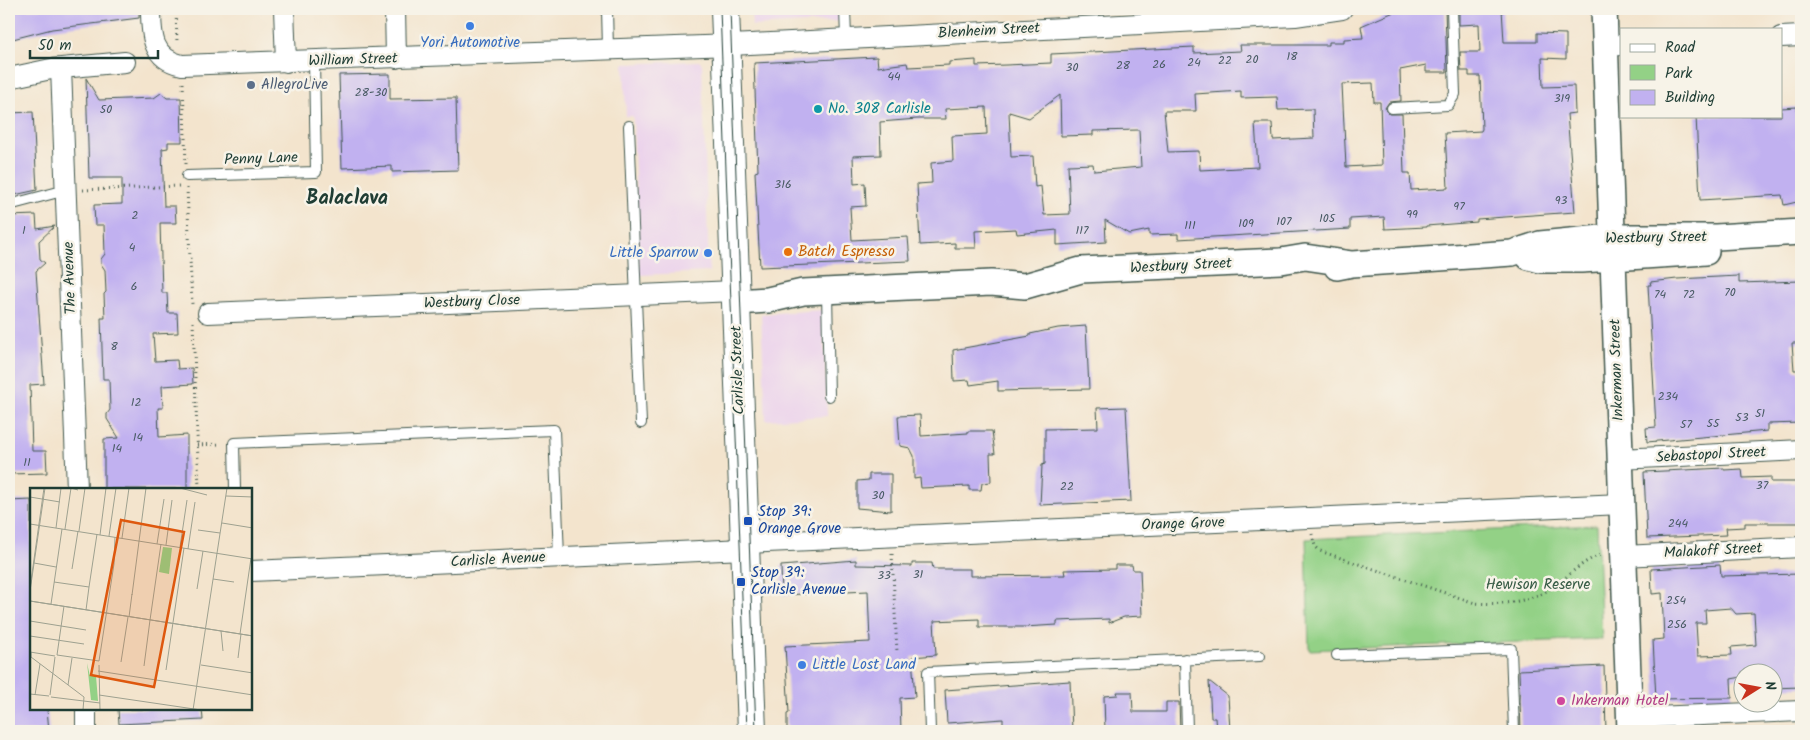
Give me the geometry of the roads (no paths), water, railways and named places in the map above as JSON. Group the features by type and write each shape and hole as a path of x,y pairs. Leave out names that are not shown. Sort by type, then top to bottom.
{"main road":[{"name":"Carlisle Street","path":"724,9 752,731"}],"street":[{"name":"William Street","path":"151,9 152,40 162,56 173,63 182,65 726,45"},
{"path":"284,9 286,62"},
{"path":"395,9 396,58"},
{"name":"Blenheim Street","path":"726,45 1295,16 1342,9"},
{"name":"Inkerman Street","path":"1604,9 1614,46 1613,248 1622,504 1612,555 1630,725"},
{"path":"1782,38 1801,36"},
{"path":"9,78 61,68 125,62"},
{"name":"The Avenue","path":"61,68 77,488"},
{"name":"Westbury Street","path":"735,293 768,300 815,291 991,282 1026,286 1081,270 1281,261 1304,257 1352,264 1512,253 1540,260 1613,248 1716,237 1801,232"},
{"name":"Westbury Street","path":"1613,248 1801,248"},
{"name":"Westbury Close","path":"198,313 635,295 735,293"},
{"name":"Sebastopol Street","path":"1620,460 1801,450"},
{"name":"Orange Grove","path":"745,546 891,536 1622,504"},
{"name":"Carlisle Avenue","path":"252,571 559,557 745,546"},
{"name":"Malakoff Street","path":"1612,555 1801,547"},
{"path":"86,710 86,731"},
{"path":"1630,725 1801,711"}],"lane":[{"path":"607,9 608,49"},
{"path":"845,9 846,38"},
{"path":"1392,108 1448,105 1455,94 1452,9"},
{"name":"Penny Lane","path":"187,176 316,172 314,61"},
{"path":"629,126 641,423"},
{"path":"9,206 66,190"},
{"path":"815,291 830,396"},
{"path":"236,488 234,444 554,430 559,557"},
{"path":"1337,655 1511,649 1514,731"},
{"path":"930,731 928,672 1260,656"},
{"path":"1185,659 1187,731"}],"tram line":[{"path":"720,9 747,731"},
{"path":"730,9 756,731"}],"place":[{"name":"Yori Automotive","path":"470,26"},
{"name":"AllegroLive","path":"251,85"},
{"name":"No. 308 Carlisle","path":"818,109"},
{"name":"Batch Espresso","path":"788,252"},
{"name":"Little Sparrow","path":"708,253"},
{"name":"Stop 39: Orange Grove","path":"748,521"},
{"name":"Stop 39: Carlisle Avenue","path":"741,582"},
{"name":"Little Lost Land","path":"802,665"},
{"name":"Inkerman Hotel","path":"1561,701"}],"district":[{"name":"Balaclava","path":"347,199"}],"park label":[{"name":"Hewison Reserve","path":"1538,585"}]}
